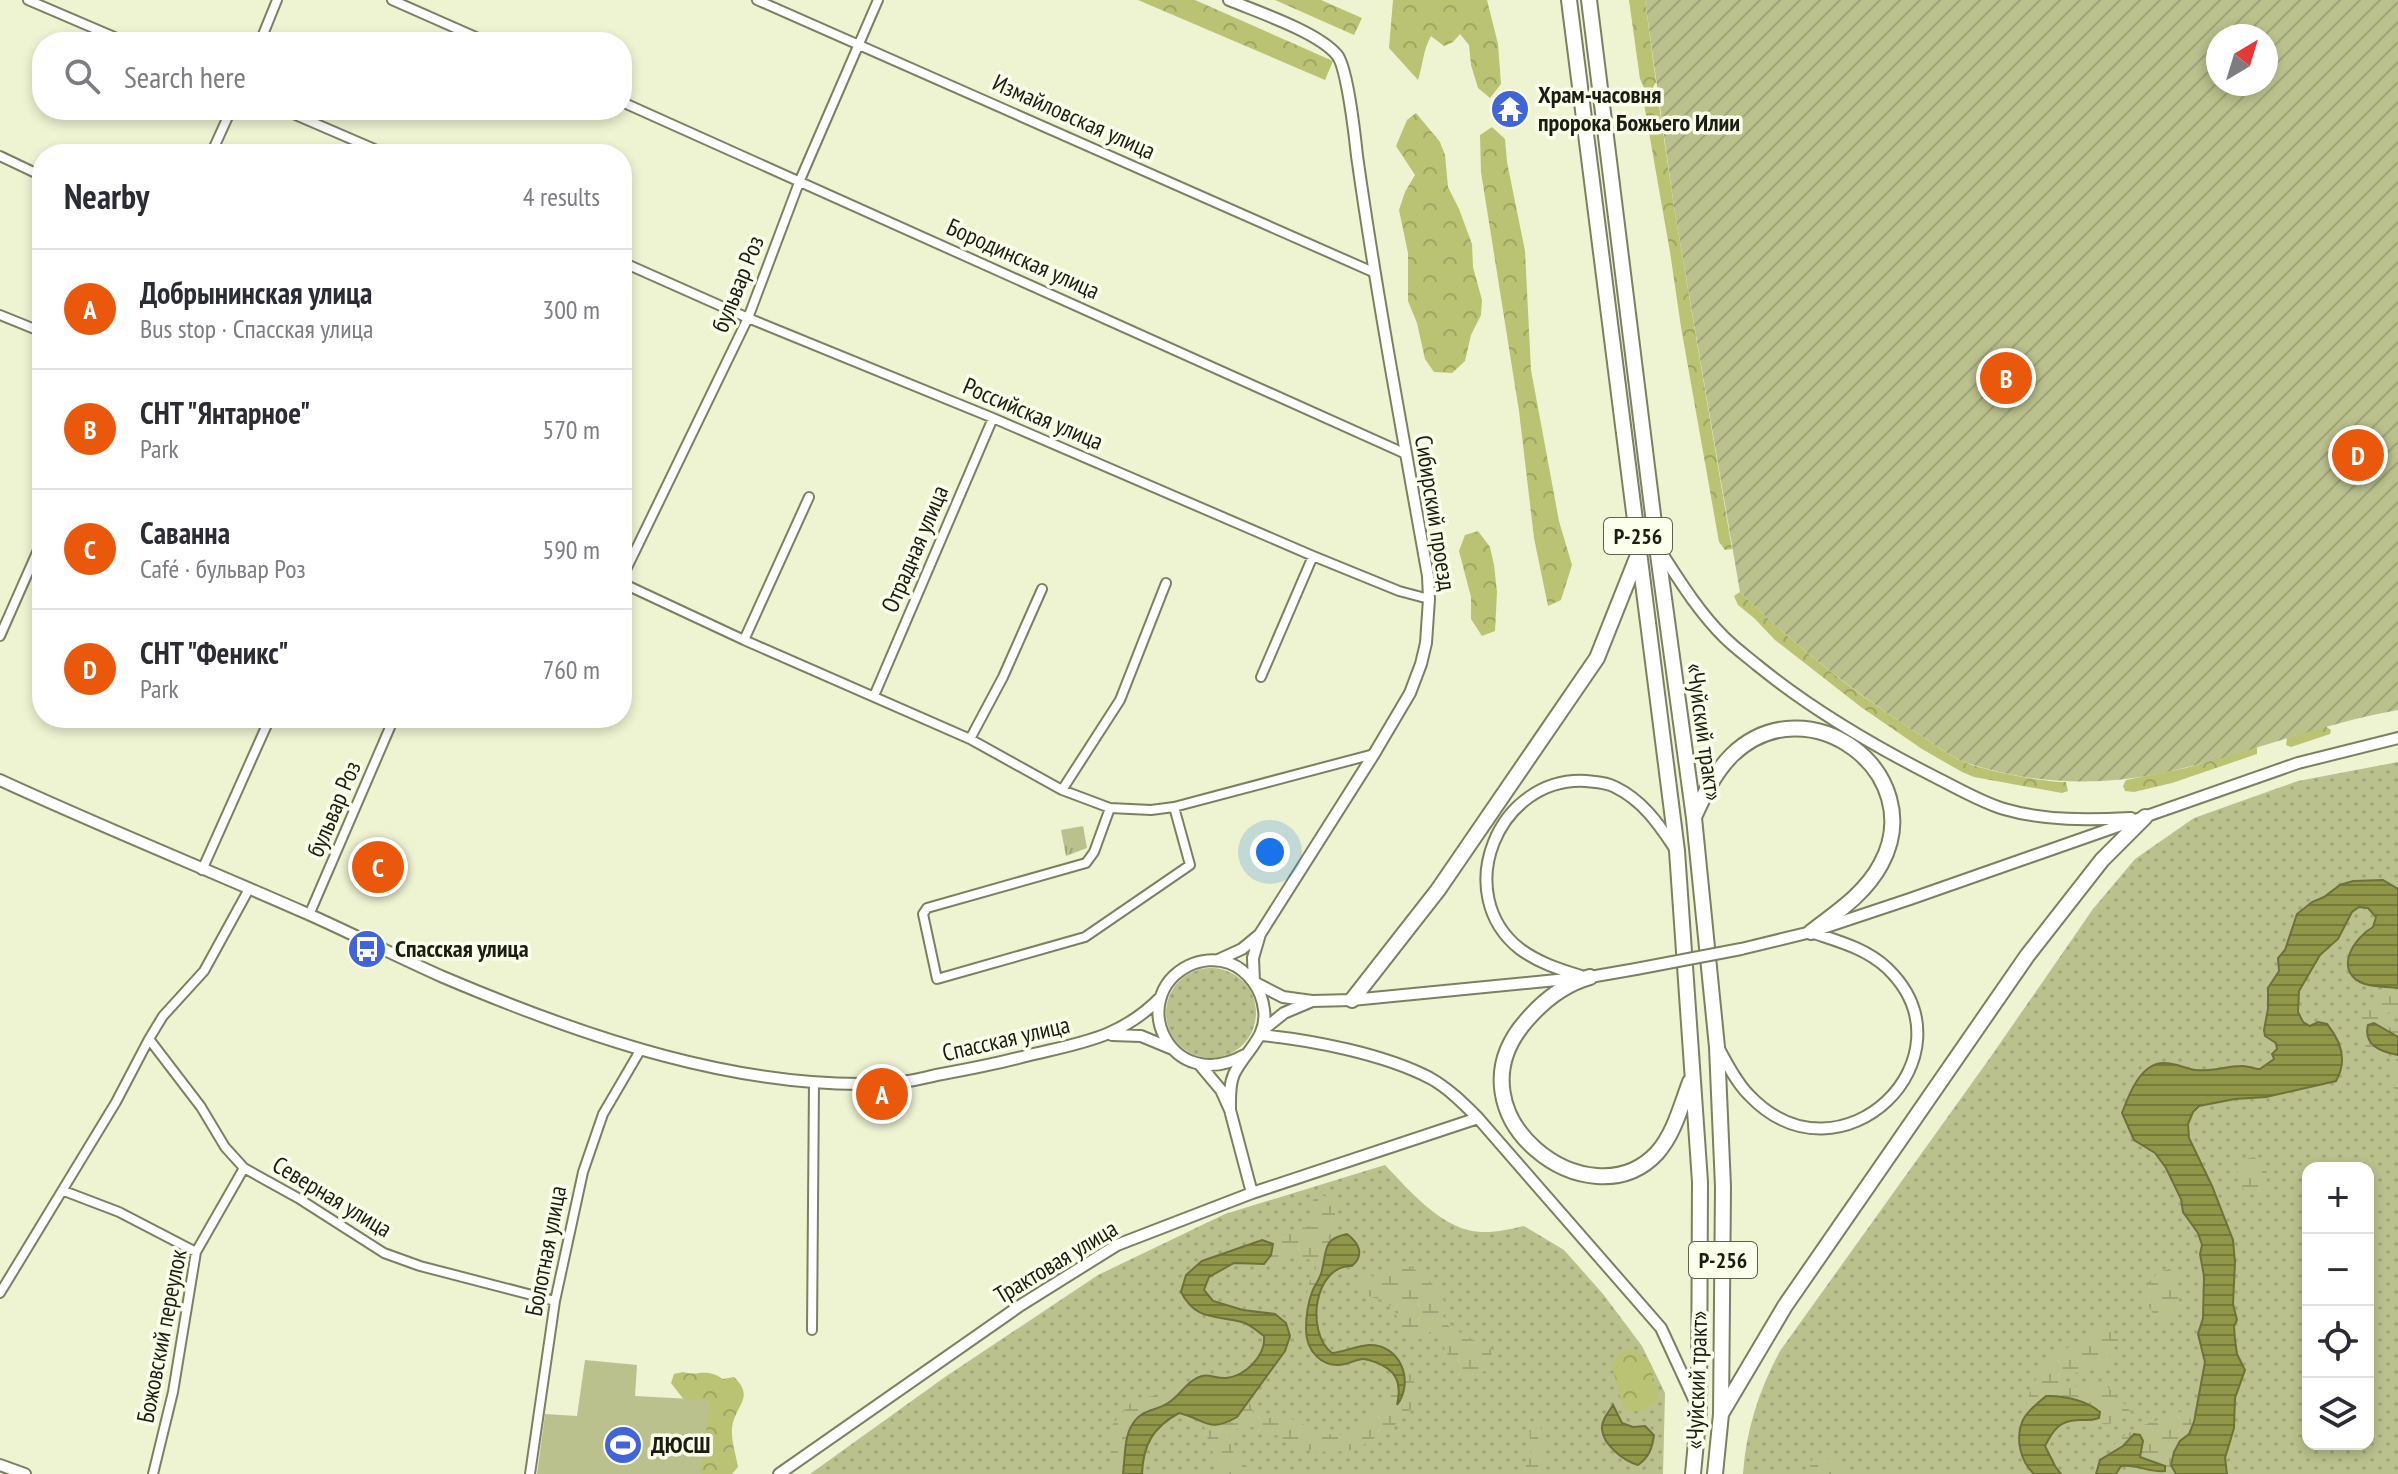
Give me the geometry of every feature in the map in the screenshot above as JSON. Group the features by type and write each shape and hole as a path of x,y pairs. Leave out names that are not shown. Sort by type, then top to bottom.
{"highway":[{"name":"«Чуйский тракт»","path":"1569,0 1677,851 1700,1182 1699,1410 1693,1474"},
{"name":"«Чуйский тракт»","path":"1589,0 1694,818 1717,1047 1723,1187 1721,1414 1715,1474"},
{"path":"1352,1000 1438,890 1597,658 1639,550"},
{"path":"1694,818 1710,782 1734,753 1778,729 1823,731 1838,738 1865,760 1878,775 1891,805 1892,833 1888,847 1881,864 1859,893 1811,932"},
{"path":"1721,1414 1785,1306 2027,956 2102,860 2145,817"},
{"path":"1589,977 1548,999 1535,1011 1514,1036 1504,1057 1502,1094 1507,1114 1536,1150 1565,1169 1579,1173 1608,1175 1647,1163 1665,1142 1692,1074"}],"street":[{"path":"28,0 103,32"},
{"path":"264,32 277,0"},
{"path":"392,0 464,32"},
{"name":"Измайловская улица","path":"757,0 1373,272"},
{"name":"бульвар Роз","path":"632,560 748,318 800,180 878,0"},
{"name":"Сибирский проезд","path":"1229,0 1307,34 1327,45 1340,57 1351,110 1373,272 1428,576 1429,599 1421,664 1410,693 1260,934 1253,958 1254,982"},
{"name":"Бородинская улица","path":"632,106 1406,454"},
{"path":"216,144 226,120"},
{"path":"307,120 363,144"},
{"path":"0,156 32,171"},
{"name":"Российская улица","path":"632,266 1313,556 1399,591 1429,599"},
{"path":"0,315 32,328"},
{"name":"Отрадная улица","path":"874,696 993,418"},
{"path":"744,640 809,497"},
{"path":"1657,547 1691,599 1725,638 1781,684 1905,762 2004,809 2045,817 2145,817"},
{"path":"1261,677 1313,556"},
{"path":"0,636 32,573"},
{"path":"1062,790 1120,700 1166,583"},
{"path":"632,586 744,640 970,739 1062,790 1110,808 1151,810 1174,807 1374,754"},
{"path":"970,739 1003,677 1042,589"},
{"path":"0,603 12,608"},
{"path":"202,870 266,728"},
{"name":"бульвар Роз","path":"309,915 390,728"},
{"path":"1245,1055 1222,1065 1200,1065 1172,1050 1158,1015 1161,997 1174,976 1194,963 1217,961 1239,968 1254,982 1283,997 1312,1001 1352,1000 1589,977 1741,949 1811,932 2298,763 2398,738"},
{"name":"Спасская улица","path":"0,780 441,976 545,1018 641,1049 722,1068 848,1084 898,1082 1002,1062 1110,1035 1141,1036 1172,1050"},
{"path":"1589,977 1546,965 1519,948 1500,928 1490,906 1487,880 1493,840 1502,825 1515,808 1546,788 1574,780 1601,782 1613,786 1642,806 1656,820 1677,851"},
{"path":"1110,808 1094,852 1086,863 927,908 923,914 937,979 1085,937 1190,865 1174,807"},
{"path":"0,1293 64,1191 163,1016 204,971 249,889"},
{"path":"1717,1047 1749,1095 1767,1111 1799,1127 1824,1128 1867,1117 1896,1092 1913,1062 1916,1040 1915,1015 1905,988 1869,954 1811,932"},
{"name":"Сибирский проезд","path":"1217,961 1242,949 1260,934"},
{"path":"1254,982 1264,1008 1262,1033"},
{"name":"Спасская улица","path":"1110,1035 1140,1017 1161,997"},
{"path":"1230,1110 1231,1081 1245,1055 1262,1033 1284,1013 1312,1001"},
{"path":"1262,1033 1333,1047 1404,1067 1455,1096 1478,1118 1661,1328 1699,1410"},
{"name":"Северная улица","path":"149,1039 201,1107 225,1147 244,1168 384,1253 420,1266 555,1301"},
{"name":"Болотная улица","path":"530,1474 555,1301 583,1172 594,1134 641,1049"},
{"path":"1200,1065 1221,1090 1230,1110 1252,1193"},
{"path":"812,1330 814,1082"},
{"name":"Трактовая улица","path":"779,1474 1021,1305 1117,1245 1252,1193 1478,1118"},
{"name":"Божовский переулок","path":"153,1474 173,1392 196,1252 244,1168"},
{"path":"64,1191 119,1212 196,1252"},
{"path":"0,1465 25,1474"}],"green space":[{"path":"1138,0 1195,0 1333,61 1325,80"},
{"path":"1275,0 1321,0 1362,18 1354,35"},
{"path":"1393,0 1487,0 1498,44 1501,84 1490,98 1478,88 1469,45 1460,34 1444,46 1431,36 1418,80 1389,48"},
{"path":"1629,0 1645,0 1656,82 1652,89 1644,88 1640,79"},
{"path":"1645,0 2398,0 2398,710 2160,774 2077,782 2022,777 1967,763 1949,754 1849,686 1740,592 1674,207"},
{"path":"1653,101 1659,105 1732,549 1725,550 1719,542 1681,327 1644,104"},
{"path":"1416,113 1440,142 1445,155 1448,187 1472,244 1473,267 1482,300 1481,315 1471,335 1465,361 1452,373 1434,372 1425,359 1417,323 1408,301 1408,253 1399,210 1415,175 1396,146 1407,120"},
{"path":"1492,127 1505,139 1525,251 1531,370 1559,521 1572,565 1561,600 1548,606 1534,538 1519,411 1481,172 1480,135"},
{"path":"1478,531 1490,547 1497,592 1495,631 1482,636 1471,619 1471,597 1459,551 1465,535"},
{"path":"1740,592 1781,631 1847,684 1952,756 1999,772 2066,782 2068,791 2062,793 1974,777 1922,749 1861,707 1775,640 1738,605 1734,596"},
{"path":"2325,726 2331,730 2330,734 2291,747 2286,745 2287,738"},
{"path":"2257,747 2257,754 2172,783 2134,792 2125,791 2123,786 2126,780 2186,768"},
{"path":"2398,762 2398,1474 1743,1474 1755,1411 1780,1351 2093,909 2135,859 2194,818 2298,781"},
{"path":"1083,826 1087,848 1066,856 1061,830"},
{"path":"1211,968 1228,972 1243,981 1252,996 1256,1013 1252,1030 1243,1045 1228,1054 1211,1058 1194,1054 1179,1045 1170,1030 1166,1013 1170,996 1179,981 1194,972"},
{"path":"2398,989 2398,1009 2382,1015 2382,1021 2398,1031 2398,1037 2382,1026 2388,1053 2398,1055 2398,1097 2391,1082 2395,1057 2381,1056 2369,1050 2361,1038 2360,1023 2369,1004"},
{"path":"2254,1157 2267,1169 2266,1187 2256,1193 2245,1191 2239,1182 2237,1170 2243,1160"},
{"path":"1385,1165 1423,1203 1456,1226 1482,1232 1524,1226 1564,1250 1603,1294 1642,1346 1665,1393 1663,1474 810,1474 945,1377 1098,1275 1225,1214"},
{"path":"1320,1195 1335,1202 1335,1229 1340,1235 1334,1237 1321,1277 1312,1292 1307,1315 1308,1290 1316,1263 1299,1255 1275,1266 1264,1264 1271,1255 1273,1244 1262,1240 1313,1226 1311,1207 1314,1198"},
{"path":"1403,1263 1423,1276 1439,1293 1446,1306 1443,1316 1447,1325 1491,1350 1486,1370 1476,1375 1462,1374 1431,1333 1420,1339 1406,1338 1390,1305 1366,1295 1358,1287 1361,1275 1366,1273 1376,1278 1394,1264"},
{"path":"2170,1269 2177,1281 2179,1299 2173,1317 2162,1320 2149,1307 2146,1292 2153,1277"},
{"path":"2098,1329 2113,1331 2119,1340 2109,1352 2110,1359 2100,1367 2069,1376 2063,1381 2065,1388 2101,1383 2117,1401 2125,1404 2130,1411 2128,1416 2110,1424 2096,1423 2091,1421 2099,1418 2097,1408 2058,1396 2034,1406 2024,1419 2032,1387 2048,1364"},
{"path":"1630,1349 1651,1364 1652,1380 1657,1390 1657,1399 1639,1411 1626,1410 1612,1366 1618,1355"},
{"path":"1395,1357 1413,1379 1416,1399 1405,1417 1367,1443 1350,1450 1316,1451 1255,1427 1245,1427 1229,1437 1233,1452 1254,1474 1230,1474 1218,1462 1203,1424 1230,1420 1249,1401 1254,1414 1265,1418 1287,1417 1324,1434 1350,1435 1390,1399 1395,1373 1402,1398 1402,1368"},
{"name":"ДЮСШ","path":"585,1360 637,1365 635,1396 710,1400 701,1474 537,1474 545,1414 577,1416"},
{"path":"707,1373 723,1379 734,1377 740,1384 744,1397 732,1428 738,1467 732,1474 688,1474 688,1405 671,1383 674,1374"},
{"path":"1193,1380 1167,1404 1140,1414 1130,1428 1123,1474 1112,1474 1113,1424 1134,1399 1153,1396"},
{"path":"2183,1411 2194,1422 2174,1453 2176,1474 2168,1474 2165,1466 2139,1457 2143,1441 2127,1441 2111,1452 2117,1440 2141,1426"},
{"path":"1532,1421 1540,1424 1543,1439 1541,1474 1522,1474 1531,1456 1529,1426"},
{"path":"1818,1456 1864,1474 1807,1474 1812,1460"}],"shaded area":[{"path":"2383,880 2398,889 2398,988 2364,984 2352,976 2348,961 2350,953 2360,938 2373,927 2376,917 2368,908 2359,907 2352,912 2338,939 2320,955 2299,991 2298,1012 2303,1022 2310,1026 2318,1022 2327,1024 2339,1044 2342,1066 2336,1081 2266,1097 2199,1106 2188,1124 2189,1138 2233,1240 2235,1340 2237,1354 2245,1370 2235,1398 2234,1428 2225,1458 2227,1474 2176,1474 2171,1465 2174,1452 2180,1441 2189,1434 2194,1422 2205,1362 2198,1334 2203,1318 2202,1245 2198,1233 2183,1212 2181,1199 2166,1168 2155,1153 2134,1140 2122,1113 2137,1080 2157,1064 2169,1063 2202,1070 2243,1066 2260,1069 2274,1059 2272,1054 2277,1049 2276,1043 2265,1036 2264,1030 2268,988 2279,971 2278,958 2285,950 2297,914 2340,885 2353,881"},
{"path":"2374,1023 2398,1037 2398,1055 2385,1052 2368,1038 2368,1025"},
{"path":"1347,1234 1357,1245 1358,1258 1352,1266 1339,1269 1329,1276 1322,1288 1316,1316 1318,1330 1332,1353 1369,1345 1380,1346 1396,1357 1405,1385 1397,1405 1398,1384 1388,1369 1364,1359 1329,1364 1317,1357 1309,1344 1306,1329 1308,1305 1321,1273 1327,1246 1339,1236"},
{"path":"1262,1240 1273,1244 1271,1255 1264,1264 1234,1263 1209,1277 1204,1290 1213,1301 1243,1310 1275,1314 1286,1323 1290,1336 1285,1351 1237,1417 1213,1425 1179,1413 1162,1424 1151,1438 1142,1474 1123,1474 1128,1436 1139,1416 1168,1403 1197,1378 1233,1376 1247,1369 1258,1357 1264,1336 1245,1323 1200,1312 1181,1292 1186,1275 1202,1261"},
{"path":"2046,1396 2075,1400 2100,1412 2096,1419 2072,1420 2062,1424 2051,1435 2045,1446 2061,1474 2034,1474 2025,1463 2020,1449 2019,1434 2023,1420"},
{"path":"1613,1405 1622,1423 1633,1427 1645,1426 1654,1435 1649,1452 1638,1465 1615,1452 1603,1435 1603,1422"},
{"path":"2134,1434 2140,1435 2143,1441 2140,1457 2165,1466 2165,1471 2121,1466 2116,1474 2096,1474 2100,1460 2123,1446"}],"place":[{"name":"Храм-часовня пророка Божьего Илии","path":"1510,109"},
{"name":"СНТ \"Янтарное\"","path":"2006,378"},
{"name":"СНТ \"Феникс\"","path":"2358,455"},
{"name":"Саванна","path":"378,867"},
{"name":"Спасская улица","path":"367,949"},
{"name":"Добрынинская улица","path":"882,1094"},
{"name":"ДЮСШ","path":"623,1445"}]}
